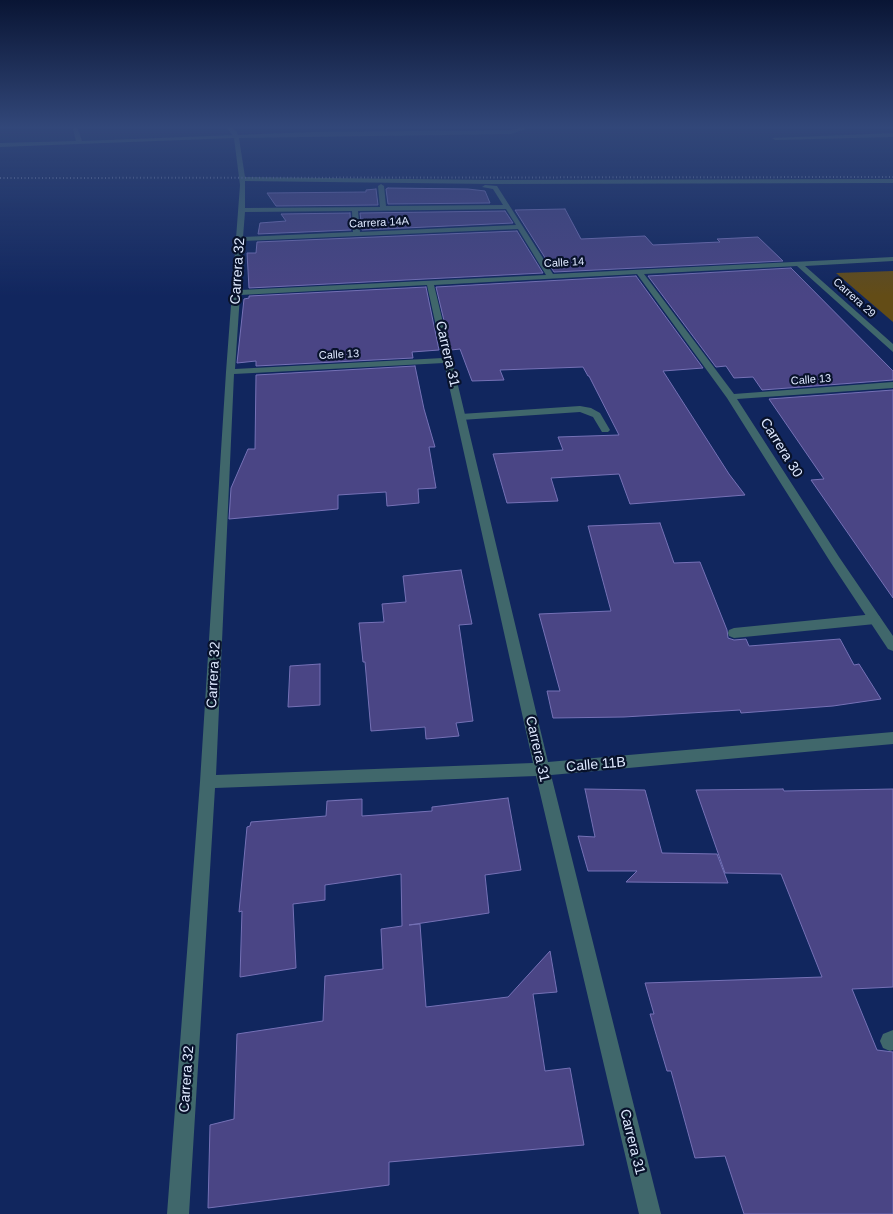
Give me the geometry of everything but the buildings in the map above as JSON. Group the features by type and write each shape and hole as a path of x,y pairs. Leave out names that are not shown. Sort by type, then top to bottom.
{"street":[{"name":"Carrera 32","path":"178,1214 208,782 230,372 243,183"},
{"path":"266,183 381,186 496,186 519,227 550,275"},
{"path":"381,186 383,208"},
{"path":"242,210 508,207"},
{"path":"355,208 357,234"},
{"name":"Carrera 14A","path":"240,239 519,227"},
{"name":"Calle 14","path":"236,293 550,275 893,259"},
{"name":"Carrera 29","path":"799,264 892,347"},
{"name":"Carrera 30","path":"638,271 731,397 835,560 893,646"},
{"name":"Carrera 31","path":"430,282 542,770 650,1214"},
{"name":"Calle 13","path":"230,372 448,360"},
{"name":"Calle 13","path":"731,397 893,385"},
{"path":"461,416 580,409 588,410 597,415 605,430"},
{"path":"734,633 875,619"},
{"name":"Calle 11B","path":"208,782 542,770 893,738"}],"shaded area":[{"path":"893,271 893,322 836,273"}]}
